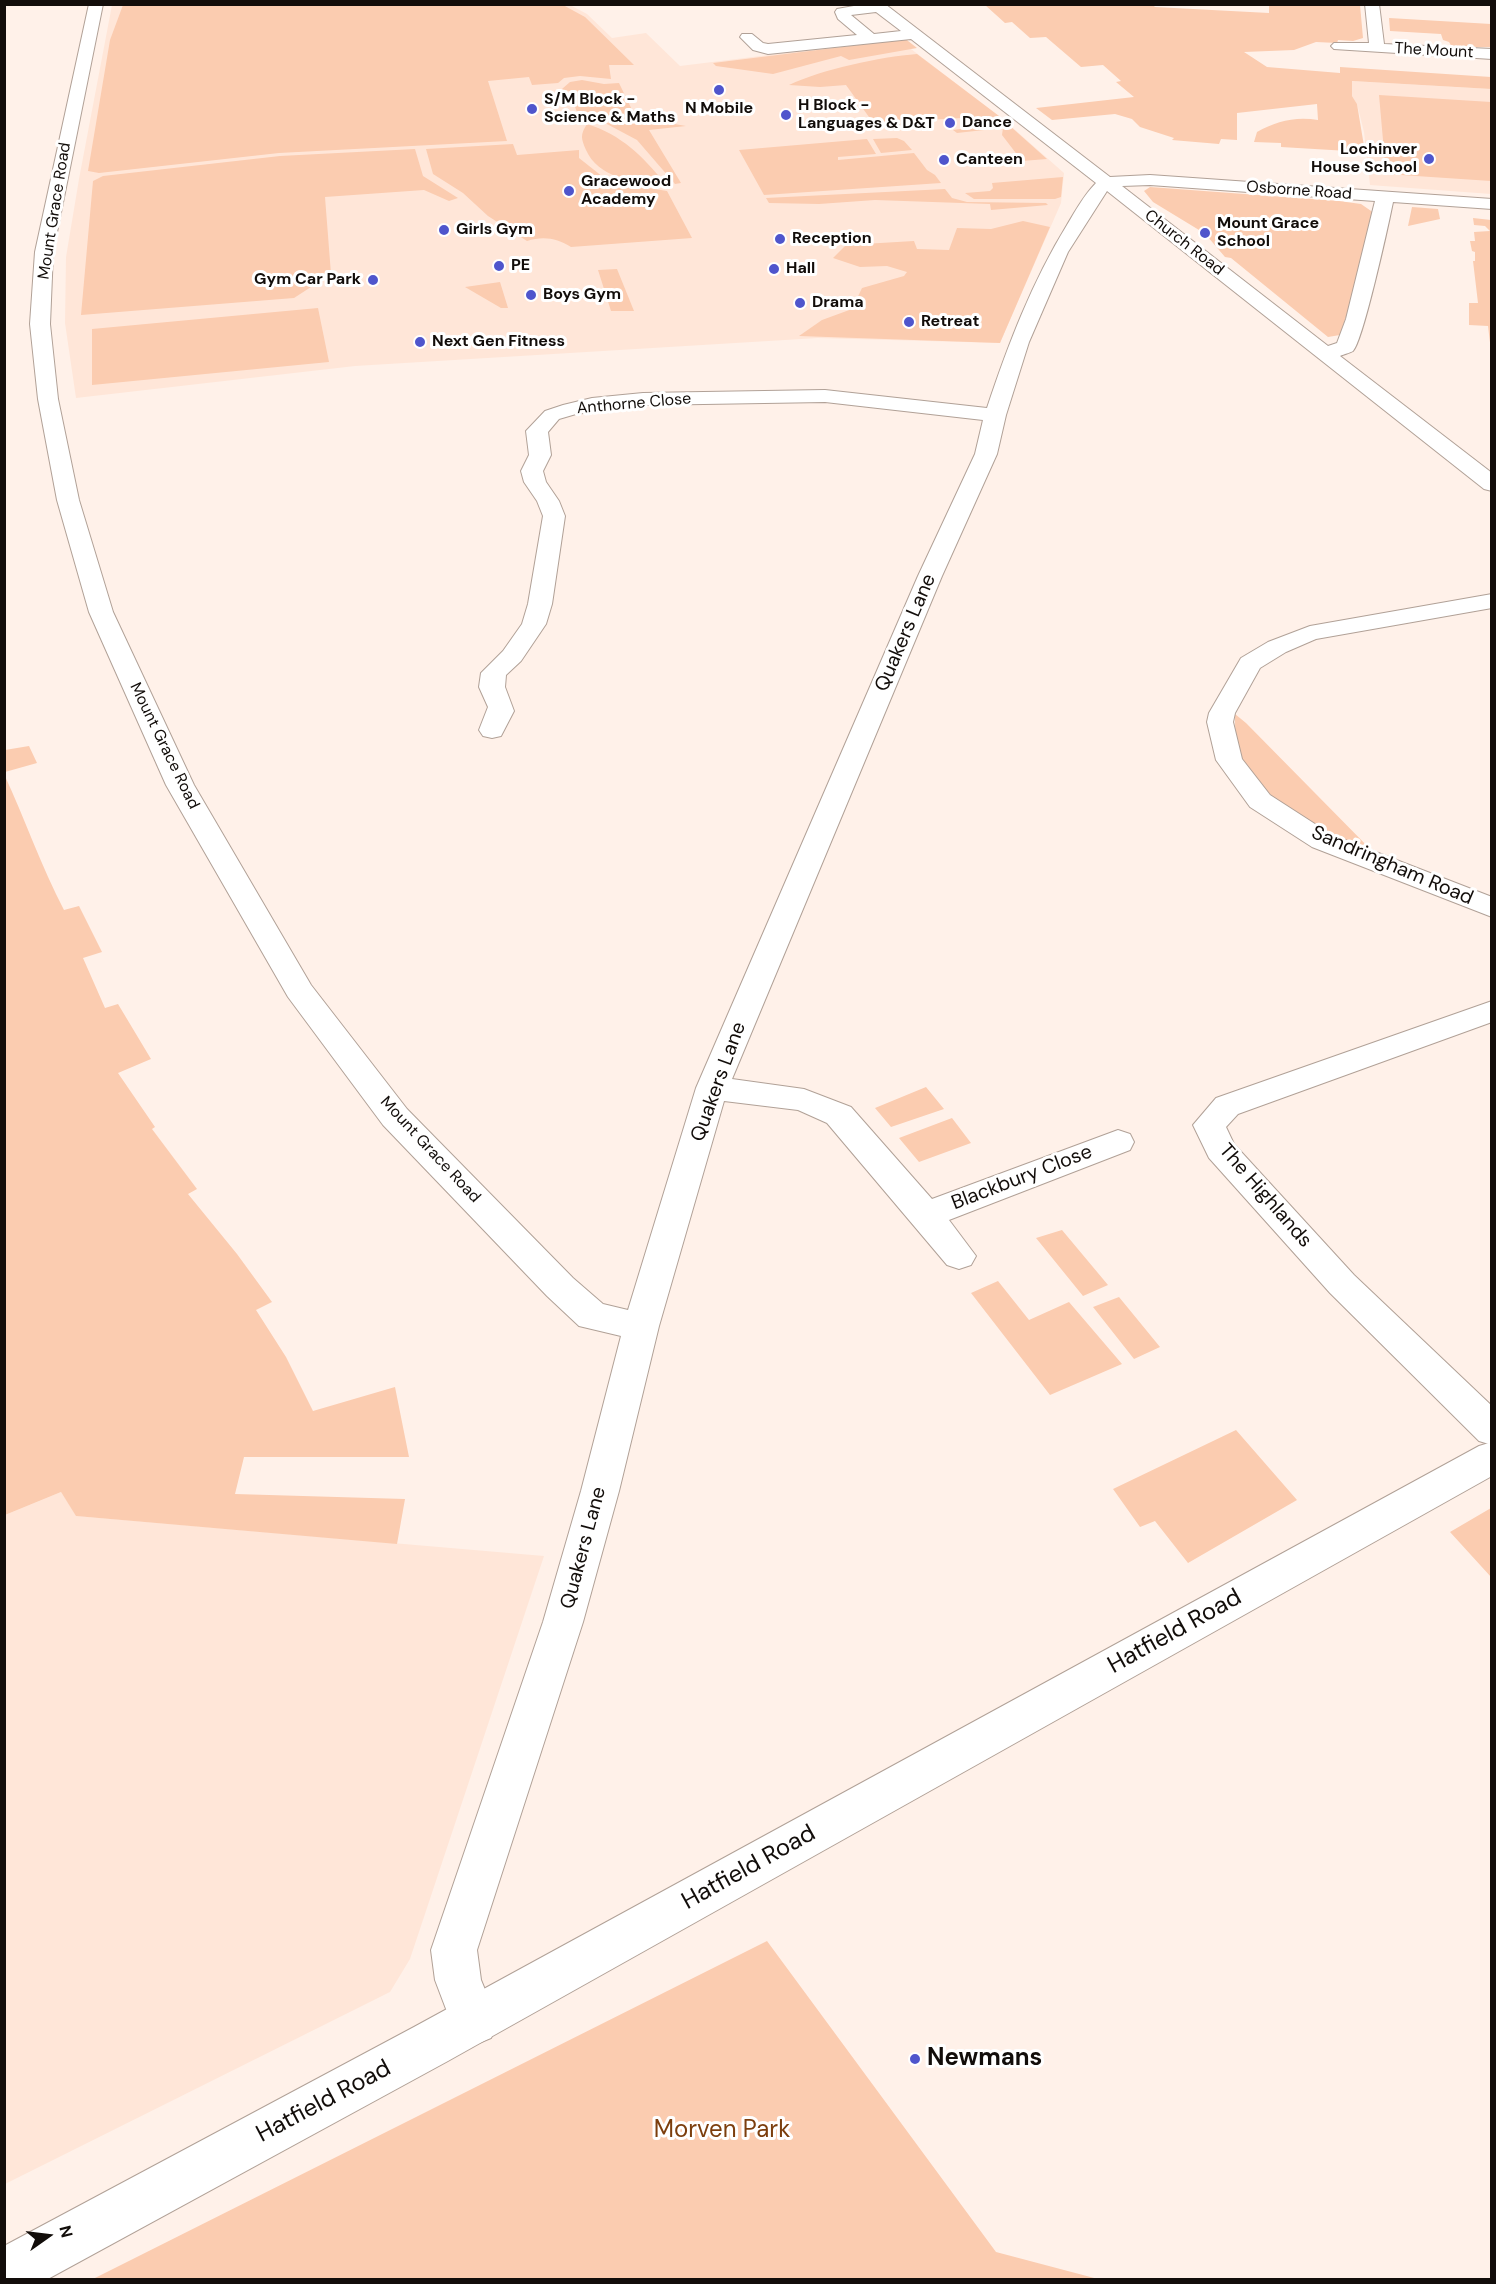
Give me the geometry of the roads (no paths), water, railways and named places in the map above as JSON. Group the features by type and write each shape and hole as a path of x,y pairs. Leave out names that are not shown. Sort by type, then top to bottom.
{"street":[{"name":"Mount Grace Road","path":"96,4 44,252 40,324 48,399 68,500 101,612 180,785 298,990 395,1117 560,1287 592,1316 611,1322 641,1326"},
{"name":"The Mount","path":"1372,4 1377,48"},
{"name":"Church Road","path":"876,6 1106,182 1491,484"},
{"path":"870,38 843,16 842,12 876,6"},
{"path":"747,37 758,47 768,49 912,34"},
{"name":"The Mount","path":"1340,46 1491,54"},
{"name":"Osborne Road","path":"1106,182 1150,180 1491,204"},
{"name":"Quakers Lane","path":"474,2020 458,1980 454,1950 563,1622 600,1491 641,1326 712,1088 930,576 986,454 995,414 1019,342 1059,252 1093,196 1106,182"},
{"path":"1326,354 1346,347 1356,319 1384,197"},
{"name":"Anthorne Close","path":"492,730 503,709 502,702 492,687 494,673 512,656 534,624 540,604 554,516 548,501 535,482 532,471 540,455 537,431 552,415 592,404 643,399 825,396 995,414"},
{"name":"Sandringham Road","path":"1486,606 1310,633 1277,646 1250,663 1222,713 1220,722 1229,760 1260,801 1322,841 1491,908"},
{"name":"The Highlands","path":"1491,1011 1227,1106 1209,1125 1221,1150 1342,1284 1491,1430"},
{"name":"Blackbury Close","path":"712,1088 804,1100 839,1115 959,1256"},
{"name":"Blackbury Close","path":"926,1215 1118,1142"},
{"name":"Hatfield Road","path":"4,2274 474,2020 1491,1457"}],"place":[{"name":"N Mobile","path":"719,90"},
{"name":"S/M Block - Science & Maths","path":"532,109"},
{"name":"H Block - Languages & D&T","path":"786,115"},
{"name":"Dance","path":"950,123"},
{"name":"Lochinver House School","path":"1429,159"},
{"name":"Canteen","path":"944,160"},
{"name":"Gracewood Academy","path":"569,191"},
{"name":"Girls Gym","path":"444,230"},
{"name":"Mount Grace School","path":"1205,233"},
{"name":"Reception","path":"780,239"},
{"name":"PE","path":"499,266"},
{"name":"Hall","path":"774,269"},
{"name":"Gym Car Park","path":"373,280"},
{"name":"Boys Gym","path":"531,295"},
{"name":"Drama","path":"800,303"},
{"name":"Retreat","path":"909,322"},
{"name":"Next Gen Fitness","path":"420,342"},
{"name":"Newmans","path":"915,2059"}],"park label":[{"name":"Morven Park","path":"722,2131"}]}
